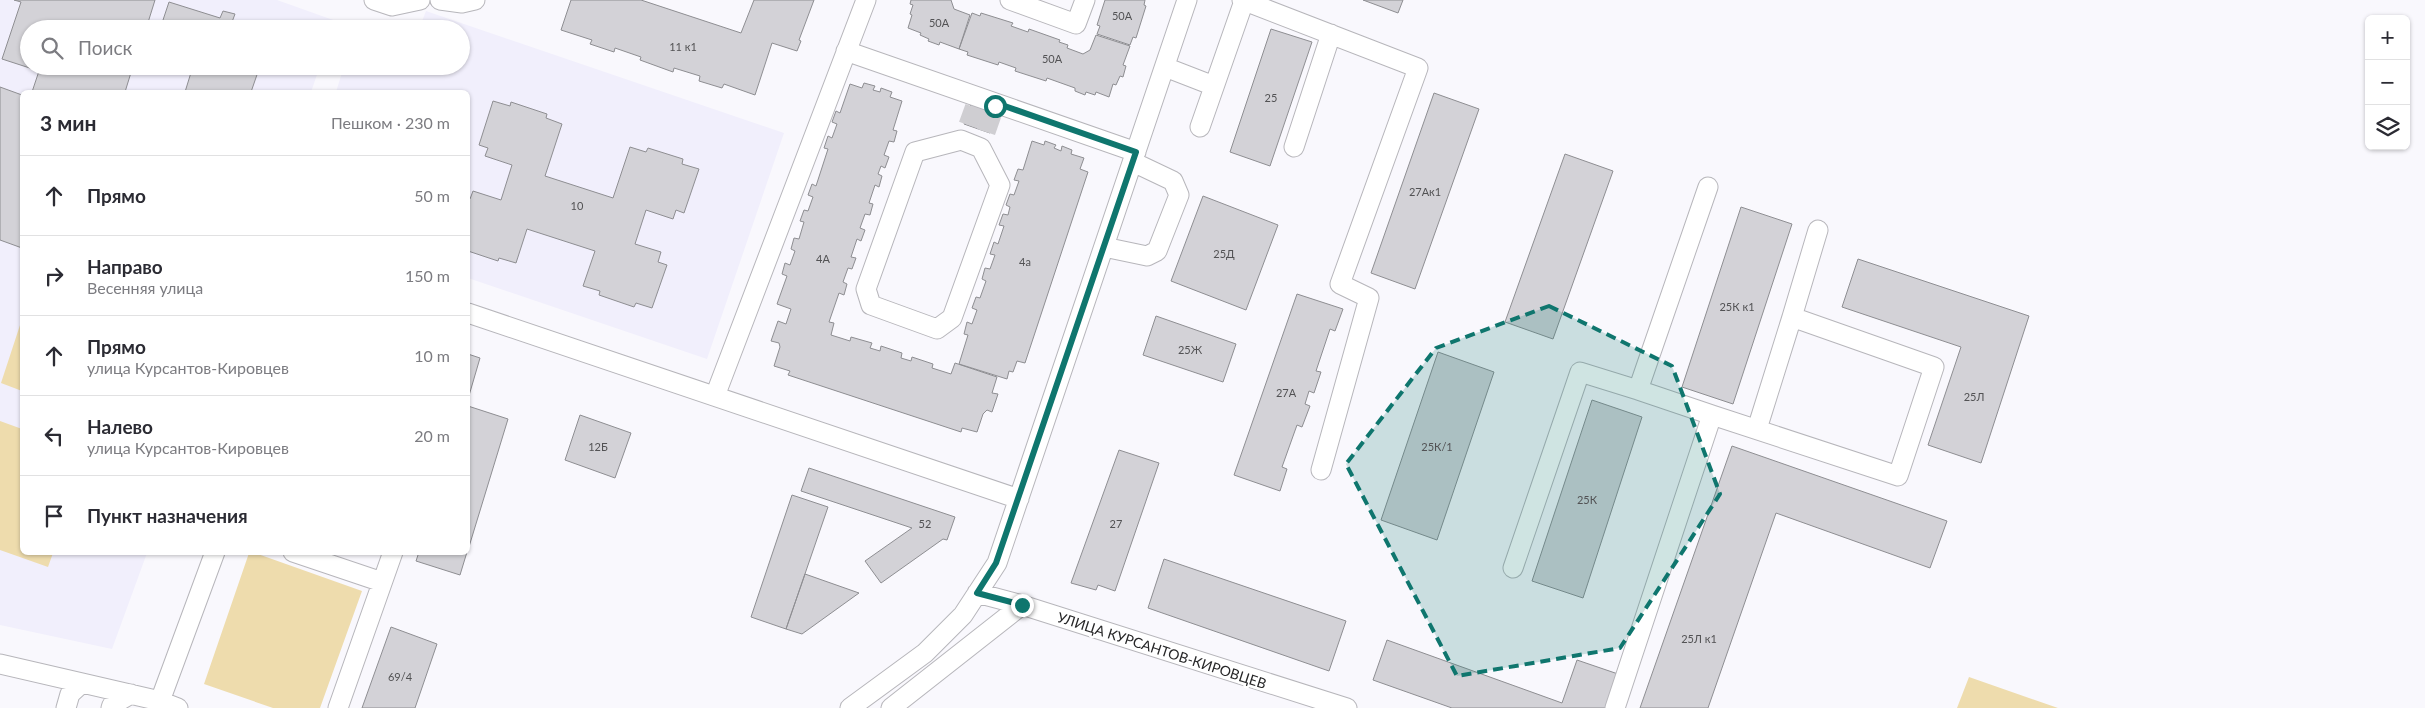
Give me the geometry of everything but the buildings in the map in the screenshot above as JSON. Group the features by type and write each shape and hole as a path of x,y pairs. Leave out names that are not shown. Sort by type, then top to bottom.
{"street":[{"path":"374,0 392,6 420,0"},
{"path":"440,0 462,3 475,0"},
{"path":"715,396 866,0"},
{"path":"1010,0 1076,24 1084,0"},
{"path":"850,708 925,653 963,615 996,563 1187,0"},
{"path":"1200,127 1243,0 1418,68 1340,284 1370,298 1321,470"},
{"path":"1294,147 1331,34"},
{"path":"846,51 1135,157 1173,181 1179,195 1157,251 1147,256 1104,247"},
{"path":"1165,67 1214,86"},
{"path":"964,132 983,140 1000,185 952,318 936,330 871,305 866,289 915,152 964,132"},
{"path":"1638,390 1708,187"},
{"path":"1757,429 1818,230"},
{"path":"470,313 1018,499"},
{"path":"1514,568 1580,372 1898,476 1934,367 1792,317"},
{"path":"1615,708 1712,415"},
{"path":"0,664 169,704 214,555"},
{"path":"302,555 382,582"},
{"path":"338,708 392,555"},
{"name":"УЛИЦА КУРСАНТОВ-КИРОВЦЕВ","path":"977,593 1022,605 1347,708"},
{"path":"891,708 1022,605"},
{"path":"66,708 70,694 82,683"},
{"path":"111,708 112,705 130,694"}],"highlighted area":[{"path":"1549,306 1672,366 1720,494 1620,648 1457,676 1346,464 1436,348"}],"shaded area":[{"path":"0,0 277,0 333,20 20,20 20,75 317,75 312,90 20,90 20,555 146,555 112,649 0,625"},
{"path":"426,11 452,20 422,20"},
{"path":"470,26 784,133 707,359 470,279 470,90 337,90 341,75 470,75"},
{"path":"20,325 20,390 1,383"},
{"path":"0,421 20,428 20,555 52,555 48,567 0,550"},
{"path":"248,555 261,555 362,591 320,708 273,708 204,684"},
{"path":"1969,677 2058,708 1957,708"}],"tunnel":[{"path":"968,125 977,100"},
{"path":"986,132 995,106"}],"route":[{"path":"995,106 996,103 1136,152 1039,443 996,563 977,593 1022,605"}]}
